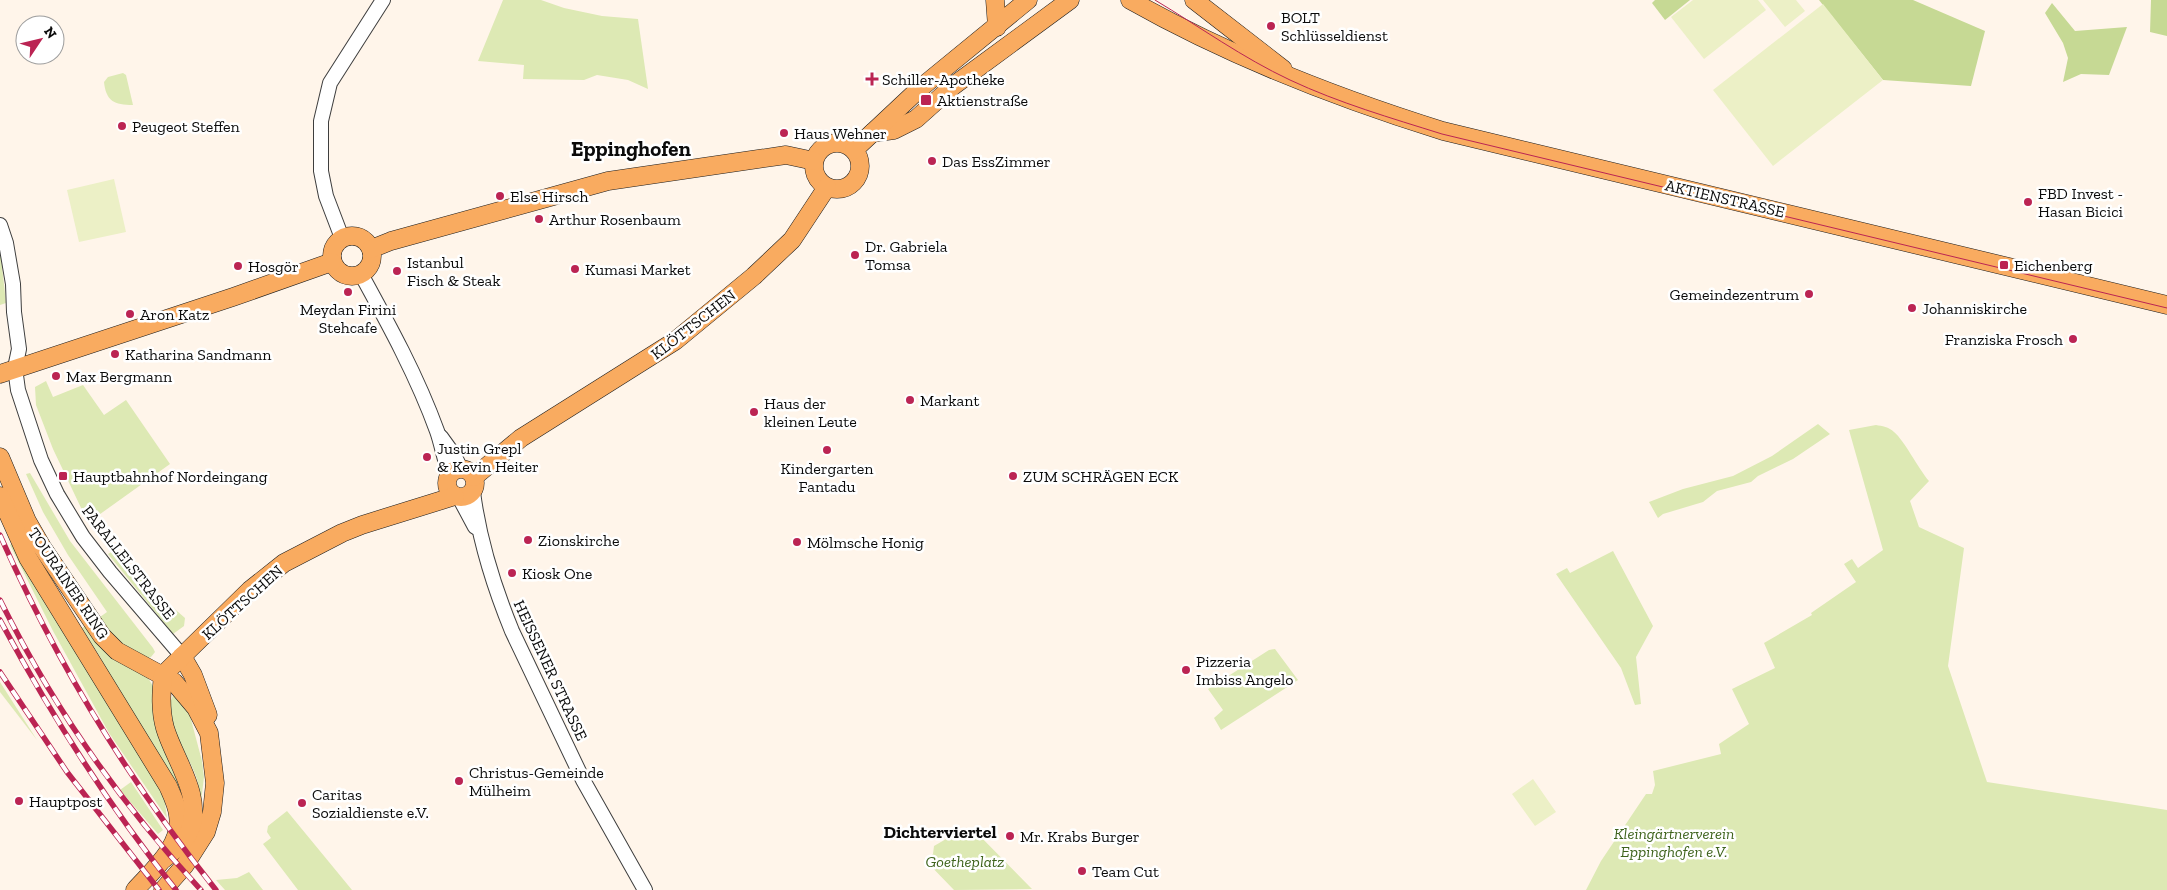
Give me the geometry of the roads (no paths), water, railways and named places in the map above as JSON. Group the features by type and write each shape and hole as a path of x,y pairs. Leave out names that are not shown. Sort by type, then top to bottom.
{"main road":[{"path":"995,0 997,27"},
{"path":"872,133 894,130 916,119 953,86 1070,0"},
{"name":"AKTIENSTRASSE","path":"1130,0 1195,36 1264,67 1289,75 1372,109 1443,131 2167,305"},
{"name":"AKTIENSTRASSE","path":"1194,0 1264,52 1289,75"},
{"path":"854,150 918,90 997,27 1024,1"},
{"path":"832,143 844,143 854,150 860,163 860,170 854,181 840,189 827,187 817,178 814,172 814,161 821,148 832,143"},
{"path":"370,249 391,241 608,181 777,156 793,156 814,161"},
{"name":"KLÖTTSCHEN","path":"163,675 259,582 284,563 342,533 416,507 461,483 491,453 508,447 579,400 675,342 754,276 798,232 827,187"},
{"path":"353,236 359,238 364,240 370,249 372,258 368,268 361,274 350,276 339,272 332,262 331,253 335,244 342,238 353,236"},
{"path":"8,371 224,300 332,262"},
{"name":"TOURAINER RING","path":"0,457 27,521 42,547 102,636 117,651 174,682 196,708 209,733 215,782 212,812 206,832 186,865 163,890"},
{"name":"TOURAINER RING","path":"0,496 28,558 163,778 174,800 178,816 177,832 164,859 135,890"},
{"path":"182,656 203,700 209,718 209,733"},
{"path":"163,675 162,714 166,730 187,777 192,815 190,830 179,846 164,859"}],"street":[{"path":"342,238 326,196 321,171 321,121 330,83 384,0"},
{"name":"PARALLELSTRASSE","path":"0,225 6,243 14,284 14,312 19,349 8,371 18,390 45,468 65,509 83,537 110,572 182,656"},
{"name":"HEISSENER STRASSE","path":"361,274 400,347 438,432 454,455 461,483 512,631 583,780 645,890"}],"tram line":[{"path":"1155,0 1238,52 1290,80 1346,103 1442,134 2167,308"}],"railway":[{"path":"0,535 45,629 96,719 153,806 216,890"},
{"path":"0,600 42,678 90,752 143,823 201,890"},
{"path":"0,620 39,690 82,759 127,825 176,890"},
{"path":"0,672 67,772 159,890"}],"place":[{"name":"BOLT Schlüsseldienst","path":"1271,26"},
{"name":"Schiller-Apotheke","path":"872,79"},
{"name":"Aktienstraße","path":"926,100"},
{"name":"Peugeot Steffen","path":"122,126"},
{"name":"Haus Wehner","path":"784,133"},
{"name":"Das EssZimmer","path":"932,161"},
{"name":"Else Hirsch","path":"500,196"},
{"name":"FBD Invest - Hasan Bicici","path":"2028,202"},
{"name":"Arthur Rosenbaum","path":"539,219"},
{"name":"Dr. Gabriela Tomsa","path":"855,255"},
{"name":"Eichenberg","path":"2004,265"},
{"name":"Hosgör","path":"238,266"},
{"name":"Kumasi Market","path":"575,269"},
{"name":"Istanbul Fisch & Steak","path":"397,271"},
{"name":"Meydan Firini Stehcafe","path":"348,292"},
{"name":"Gemeindezentrum","path":"1809,294"},
{"name":"Johanniskirche","path":"1912,308"},
{"name":"Aron Katz","path":"130,314"},
{"name":"Franziska Frosch","path":"2073,339"},
{"name":"Katharina Sandmann","path":"115,354"},
{"name":"Max Bergmann","path":"56,376"},
{"name":"Markant","path":"910,400"},
{"name":"Haus der kleinen Leute","path":"754,412"},
{"name":"Kindergarten Fantadu","path":"827,450"},
{"name":"Justin Grepl & Kevin Heiter","path":"427,457"},
{"name":"Hauptbahnhof Nordeingang","path":"63,476"},
{"name":"ZUM SCHRÄGEN ECK","path":"1013,476"},
{"name":"Zionskirche","path":"528,540"},
{"name":"Mölmsche Honig","path":"797,542"},
{"name":"Kiosk One","path":"512,573"},
{"name":"Pizzeria Imbiss Angelo","path":"1186,670"},
{"name":"Christus-Gemeinde Mülheim","path":"459,781"},
{"name":"Hauptpost","path":"19,801"},
{"name":"Caritas Sozialdienste e.V.","path":"302,803"},
{"name":"Mr. Krabs Burger","path":"1010,836"},
{"name":"Team Cut","path":"1082,871"}],"district":[{"name":"Eppinghofen","path":"631,149"},
{"name":"Dichterviertel","path":"940,832"}],"park label":[{"name":"Kleingärtnerverein Eppinghofen e.V.","path":"1674,842"},
{"name":"Goetheplatz","path":"965,861"}]}
